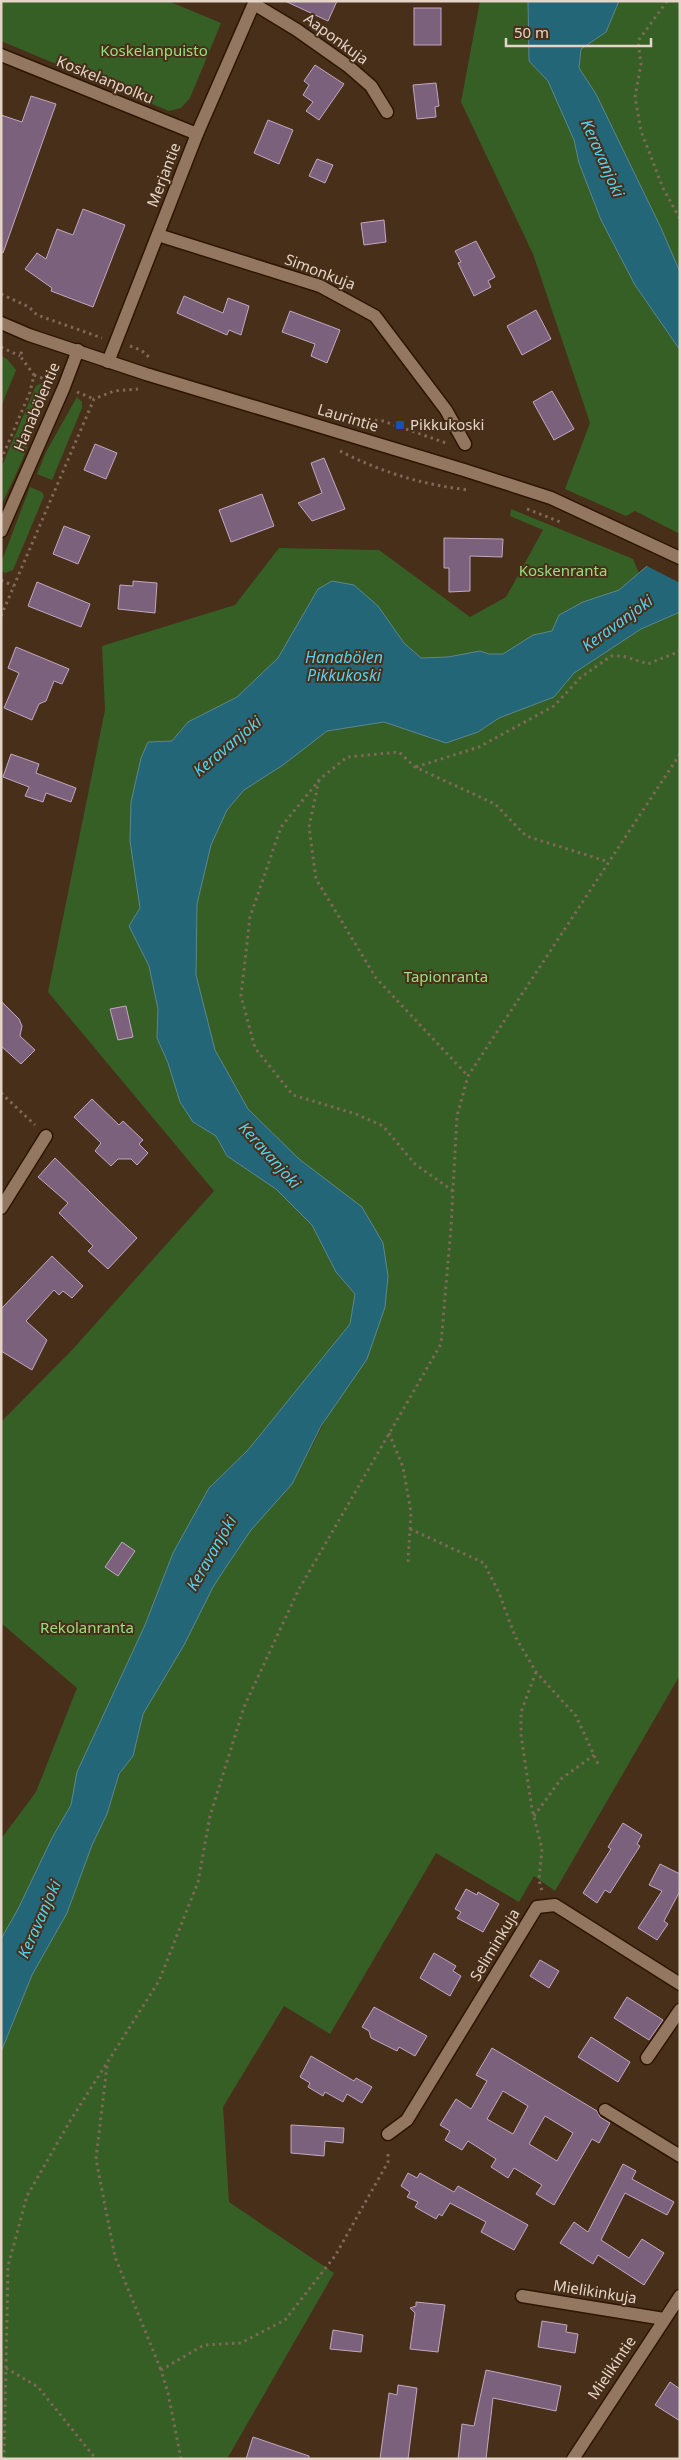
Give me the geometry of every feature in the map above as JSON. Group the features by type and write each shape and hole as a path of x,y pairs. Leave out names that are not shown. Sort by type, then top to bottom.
{"street":[{"name":"Aaponkuja","path":"254,3 297,30 354,71 371,86 387,112"},
{"name":"Merjantie","path":"108,362 197,134 254,3"},
{"name":"Koskelanpolku","path":"1,55 197,134"},
{"name":"Simonkuja","path":"158,235 320,286 375,316 396,341 446,410 465,444"},
{"name":"Laurintie","path":"1,323 29,336 78,350 108,362 550,498 680,558"},
{"name":"Hanabölentie","path":"1,531 64,387 78,350"},
{"path":"1,1208 46,1136"},
{"path":"545,1906 555,1905 680,1984"},
{"name":"Seliminkuja","path":"388,2134 407,2120 537,1907 545,1906"},
{"path":"647,2058 680,2010"},
{"path":"605,2110 680,2156"},
{"name":"Mielikinkuja","path":"522,2296 664,2320"},
{"name":"Mielikintie","path":"573,2459 680,2296"}],"path":[{"path":"667,1 638,41 641,64 635,97 641,131 663,188 680,219"},
{"path":"1,294 29,307 37,315 20,356"},
{"path":"1,347 20,356 34,375 30,392 1,460"},
{"path":"1,616 94,399 114,391 141,389 151,359"},
{"path":"335,448 368,465 422,483 475,490"},
{"path":"522,507 566,524"},
{"path":"1,580 14,586"},
{"path":"415,767 479,747 554,706 580,678 611,656 623,656 648,664 680,651"},
{"path":"453,1191 415,1164 383,1126 356,1114 292,1096 255,1048 241,996 250,917 280,827 320,779 347,756 399,752 415,767 495,804 526,836 609,862"},
{"path":"4,2459 8,2266 27,2196 70,2121 107,2066 159,1981 198,1882 210,1816 244,1707 298,1591 441,1344 457,1116 468,1076 680,754"},
{"path":"320,779 309,827 316,879 376,978 468,1076"},
{"path":"1,1092 46,1136"},
{"path":"389,1433 403,1467 411,1512 408,1562"},
{"path":"410,1528 484,1563 499,1593 515,1636 536,1672 576,1716 599,1766"},
{"path":"536,1672 521,1712 521,1735 534,1817 542,1849 540,1880 545,1906"},
{"path":"534,1817 561,1780 594,1755"},
{"path":"107,2066 96,2159 114,2257 161,2370 168,2393 181,2459"},
{"path":"161,2370 204,2345 241,2343 285,2320 335,2256 388,2162 388,2134"},
{"path":"5,2368 38,2388 96,2459"}],"green space":[{"name":"Koskelanpuisto","path":"1,1 168,1 221,23 190,98 181,108 169,111 1,41"},
{"path":"480,1 528,1 529,61 548,81 574,140 579,163 601,220 635,285 680,350 680,534 635,511 626,516 565,489 590,423 533,254 461,102"},
{"path":"619,1 680,1 680,272 661,228 596,94 579,68 581,49 606,32"},
{"path":"1,356 7,359 16,370 1,407"},
{"path":"42,383 38,415 28,446 1,506 1,468 36,386"},
{"path":"77,397 82,402 82,408 52,480 37,474 46,452"},
{"path":"30,487 42,492 44,496 13,570 5,573 1,570 1,563"},
{"path":"511,509 633,559 639,573 619,590 583,602 552,631 533,635 503,654 489,654 480,651 448,657 421,658 404,643 378,606 354,585 332,581 318,589 278,658 237,697 188,722 172,741 148,742 137,880 140,908 129,926 149,966 158,1009 157,1038 193,1122 216,1136 227,1156 276,1189 312,1225 336,1272 355,1294 350,1324 248,1450 209,1488 173,1553 145,1625 77,1772 71,1805 53,1836 18,1909 1,1939 1,1839 36,1792 77,1688 1,1623 1,1422 73,1349 214,1191 48,992 105,710 102,646 235,605 279,548 379,550 470,617 506,597 543,530 510,516"},
{"name":"Tapionranta","path":"680,612 680,1675 555,1891 534,1876 519,1902 436,1853 330,2034 284,2006 223,2107 229,2202 334,2273 227,2459 1,2459 1,2052 32,1975 67,1913 92,1845 107,1814 119,1774 133,1756 143,1714 213,1587 250,1530 292,1484 385,1307 329,1184 299,1159 248,1109 215,1050 196,975 197,904 211,845 227,810 244,790 283,765 327,731 384,722 446,743 478,732 499,718 554,697 574,673 641,629"}],"water":[{"name":"Keravanjoki","path":"528,1 619,1 606,32 581,49 579,68 596,94 661,228 680,272 680,350 635,285 601,220 579,163 574,140 548,81 529,61"},
{"path":"680,538 680,612 641,629 574,673 554,697 499,718 478,732 446,743 384,722 327,731 283,765 244,790 227,810 211,845 197,904 196,975 215,1050 248,1109 299,1159 362,1207 383,1243 388,1276 385,1307 367,1359 321,1426 292,1484 251,1530 213,1587 184,1645 143,1714 133,1756 119,1774 107,1814 92,1845 67,1913 32,1975 1,2052 1,1939 18,1909 53,1836 71,1805 77,1772 145,1625 173,1553 209,1488 248,1450 350,1324 355,1294 336,1272 312,1225 276,1189 227,1156 216,1136 193,1122 180,1102 168,1063 157,1038 158,1009 149,966 129,926 140,908 130,841 131,802 141,758 148,742 172,741 188,722 237,697 278,658 318,589 332,581 354,585 378,606 404,643 421,658 448,657 480,651 489,654 503,654 533,635 552,631 559,615 583,602 619,590"}],"pier":[{"path":"680,536 680,583 645,565"}],"building":[{"path":"285,1 337,1 328,21"},
{"path":"414,8 441,8 441,45 414,45"},
{"path":"315,65 344,84 319,120 306,111 313,102 303,95 309,85 304,81"},
{"path":"436,83 439,106 435,107 436,117 417,119 413,85"},
{"path":"31,96 56,104 3,253 1,252 1,115 22,122"},
{"path":"268,120 293,130 279,164 254,153"},
{"path":"317,159 333,165 325,183 309,176"},
{"path":"83,209 125,225 93,307 51,291 52,288 25,269 37,253 46,259 57,229 73,235"},
{"path":"384,220 386,242 364,245 361,223"},
{"path":"476,241 495,277 488,281 491,287 474,296 458,263 461,262 455,251"},
{"path":"184,296 223,313 228,298 249,306 241,335 229,330 227,335 177,313"},
{"path":"536,310 551,339 522,355 507,326"},
{"path":"290,311 340,330 327,363 311,356 315,344 282,332"},
{"path":"552,391 574,429 554,440 533,402"},
{"path":"95,444 117,453 106,479 84,470"},
{"path":"324,458 345,509 312,521 298,503 322,493 311,463"},
{"path":"262,494 274,526 231,542 219,510"},
{"path":"64,526 90,536 78,564 53,554"},
{"path":"444,538 503,539 502,557 470,556 470,591 449,592 449,568 444,568"},
{"path":"133,581 157,583 155,613 118,609 120,585 133,586"},
{"path":"37,582 90,604 81,627 28,606"},
{"path":"16,647 69,669 62,684 54,681 46,701 39,704 32,720 4,708 19,673 8,668"},
{"path":"11,754 39,764 36,773 76,788 71,802 46,793 43,802 25,796 29,787 3,777"},
{"path":"1,1001 19,1019 22,1026 20,1036 35,1050 21,1064 1,1046"},
{"path":"126,1006 133,1037 118,1040 110,1009"},
{"path":"92,1099 119,1125 123,1121 143,1140 139,1144 148,1153 137,1165 131,1159 118,1159 111,1166 95,1151 101,1143 74,1117"},
{"path":"55,1158 137,1238 108,1269 88,1251 93,1246 59,1213 68,1203 38,1177"},
{"path":"52,1256 83,1286 72,1298 63,1291 59,1295 54,1290 26,1321 47,1340 32,1370 1,1351 1,1309"},
{"path":"122,1542 135,1551 118,1576 105,1567"},
{"path":"623,1823 642,1835 637,1844 640,1846 610,1893 605,1890 597,1903 583,1893 611,1849 608,1847"},
{"path":"660,1864 680,1874 680,1891 664,1921 668,1924 657,1940 638,1928 662,1891 649,1885"},
{"path":"466,1889 477,1895 478,1892 499,1904 483,1932 457,1918 461,1912 455,1909"},
{"path":"434,1953 456,1966 453,1971 461,1976 450,1996 420,1978"},
{"path":"540,1960 559,1971 549,1988 530,1976"},
{"path":"627,1997 663,2020 649,2040 614,2018"},
{"path":"374,2007 427,2036 415,2056 399,2047 397,2051 371,2038 369,2031 362,2027"},
{"path":"591,2037 630,2062 618,2082 578,2057"},
{"path":"492,2048 597,2111 600,2117 610,2123 599,2143 592,2139 554,2205 536,2194 542,2185 514,2168 508,2178 491,2167 496,2159 468,2141 462,2150 445,2140 450,2131 440,2125 456,2099 471,2109 487,2081 476,2075","holes":["503,2091 528,2106 513,2134 487,2119","545,2116 573,2133 557,2161 529,2144"]},
{"path":"311,2056 354,2081 356,2078 372,2087 362,2103 347,2094 343,2102 325,2092 323,2096 308,2087 310,2083 300,2077"},
{"path":"291,2125 344,2128 343,2143 325,2141 324,2156 291,2153"},
{"path":"623,2164 636,2171 632,2179 674,2202 667,2215 625,2193 601,2240 629,2258 642,2239 664,2253 644,2285 598,2255 593,2264 560,2243 574,2222 588,2232"},
{"path":"408,2173 417,2178 420,2173 454,2192 458,2186 528,2225 514,2250 481,2232 486,2222 450,2203 442,2216 439,2214 436,2219 415,2207 418,2202 407,2197 410,2192 401,2186"},
{"path":"416,2302 445,2305 438,2352 410,2349 415,2313 410,2308 416,2306"},
{"path":"542,2321 567,2325 566,2332 578,2334 575,2353 538,2347"},
{"path":"333,2330 363,2335 361,2352 330,2349"},
{"path":"486,2370 561,2386 556,2411 493,2398 486,2459 458,2459 462,2424 474,2426"},
{"path":"670,2382 680,2389 680,2421 655,2405"},
{"path":"398,2385 417,2388 408,2459 380,2459 389,2393 397,2395"},
{"path":"253,2437 309,2456 309,2459 246,2459"}],"place":[{"name":"Pikkukoski","path":"400,425"}],"park label":[{"name":"Koskenranta","path":"563,571"},
{"name":"Rekolanranta","path":"87,1628"}],"water label":[{"name":"Hanabölen Pikkukoski","path":"344,666"}]}
